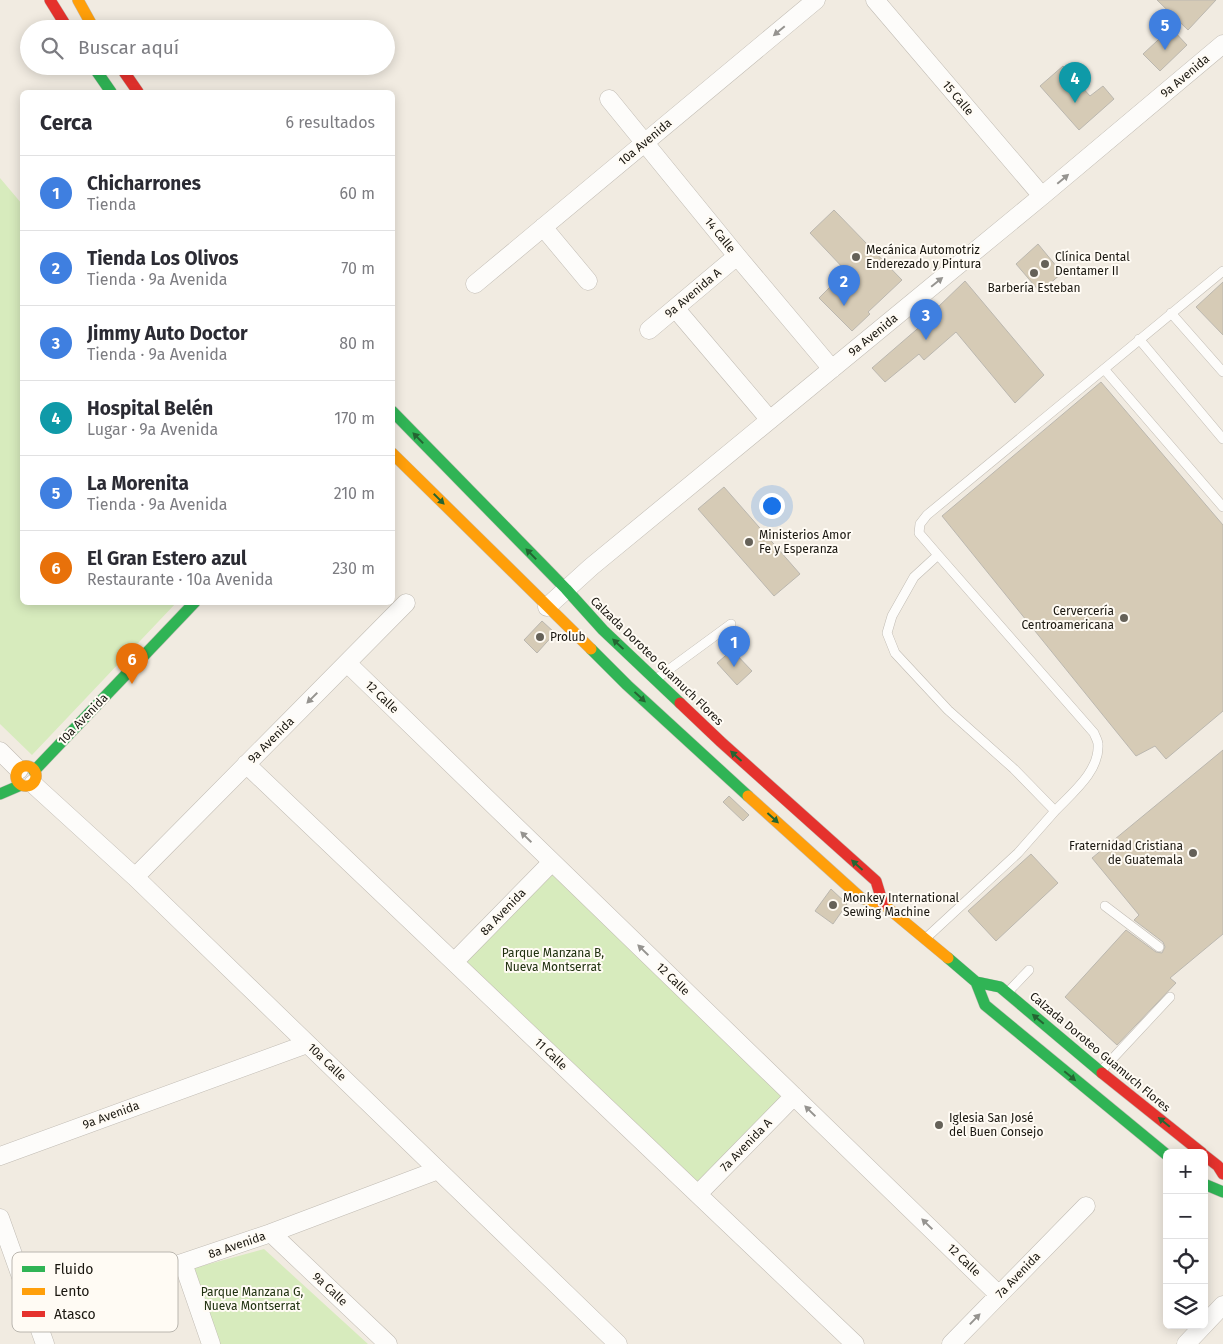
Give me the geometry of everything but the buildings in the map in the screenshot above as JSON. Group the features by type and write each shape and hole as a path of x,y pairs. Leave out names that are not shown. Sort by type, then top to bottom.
{"main road":[{"path":"50,0 62,20"},
{"path":"78,0 88,18 84,20"},
{"path":"99,75 110,90"},
{"path":"126,75 137,90"},
{"name":"Calzada Doroteo Guamuch Flores","path":"395,414 566,589 603,630 721,742 876,882 883,904"},
{"name":"Calzada Doroteo Guamuch Flores","path":"395,456 627,685 861,898 883,904 976,982 1000,987 1197,1149"},
{"name":"10a Avenida","path":"0,794 25,777 192,605"},
{"name":"10a Avenida","path":"0,790 25,777"},
{"name":"Calzada Doroteo Guamuch Flores","path":"976,982 985,1005 1163,1152"},
{"name":"Calzada Doroteo Guamuch Flores","path":"1208,1156 1216,1160 1223,1174"},
{"path":"1208,1186 1223,1192"}],"street":[{"name":"10a Avenida","path":"475,284 816,0"},
{"name":"15 Calle","path":"875,0 1042,196"},
{"name":"9a Avenida","path":"547,607 566,589 1223,44"},
{"name":"14 Calle","path":"609,99 832,369"},
{"path":"543,227 588,281"},
{"name":"9a Avenida A","path":"649,330 737,256"},
{"path":"675,308 770,420"},
{"name":"9a Avenida","path":"135,877 406,603"},
{"name":"12 Calle","path":"347,663 1000,1294"},
{"name":"10a Calle","path":"0,750 25,777 135,877 618,1344"},
{"name":"11 Calle","path":"246,764 855,1344"},
{"name":"8a Avenida","path":"454,962 552,862"},
{"name":"9a Avenida","path":"0,1156 307,1044"},
{"name":"7a Avenida A","path":"698,1194 794,1096"},
{"name":"8a Avenida","path":"178,1264 271,1233 438,1170"},
{"name":"7a Avenida","path":"951,1344 1086,1206"},
{"path":"0,1218 12,1252"},
{"name":"9a Calle","path":"271,1233 388,1344"},
{"path":"182,1263 211,1344"},
{"path":"1208,1321 1223,1305"},
{"path":"1186,1344 1200,1329"},
{"path":"41,1332 45,1344"}],"lane":[{"path":"925,939 1018,853 1086,778 1095,760 1098,745 1094,732 919,533 920,524 926,515 1223,271"},
{"path":"1171,313 1223,372"},
{"path":"1139,339 1223,440"},
{"path":"1104,369 1223,507"},
{"path":"938,556 914,577 892,616 887,632 895,653 948,710 1014,769 1055,811"},
{"path":"655,680 731,624"},
{"path":"1105,906 1159,947"},
{"path":"1007,993 1029,970"},
{"path":"1101,1072 1170,997"}],"green space":[{"path":"0,178 20,202 20,605 174,605 32,755 0,724"},
{"name":"Parque Manzana B, Nueva Montserrat","path":"551,869 784,1096 697,1186 461,961"},
{"name":"Parque Manzana G, Nueva Montserrat","path":"264,1249 368,1344 215,1344 187,1270"}],"traffic: fast":[{"path":"99,75 110,90"},
{"path":"395,414 566,589 603,630 680,703"},
{"path":"34,771 192,605"},
{"path":"591,649 627,685 748,796"},
{"path":"0,794 21,785"},
{"path":"948,958 976,982 1000,987 1102,1073"},
{"path":"976,982 985,1005 1163,1152"},
{"path":"1208,1186 1223,1192"}],"traffic: slow":[{"path":"78,0 89,20"},
{"path":"395,456 591,649"},
{"path":"26,766 33,769 36,776 33,783 26,786 19,783 16,776 19,769 26,766"},
{"path":"748,796 861,898 883,904 948,958"}],"traffic: jam":[{"path":"50,0 62,20"},
{"path":"126,75 137,90"},
{"path":"680,703 876,881 883,904"},
{"path":"1102,1073 1197,1149"},
{"path":"1208,1158 1218,1166 1223,1174"}],"place":[{"name":"La Morenita","path":"1165,50"},
{"name":"Hospital Belén","path":"1075,103"},
{"name":"Mecánica Automotriz Enderezado y Pintura","path":"856,257"},
{"name":"Clínica Dental Dentamer II","path":"1045,264"},
{"name":"Barbería Esteban","path":"1034,273"},
{"name":"Tienda Los Olivos","path":"844,306"},
{"name":"Jimmy Auto Doctor","path":"926,340"},
{"name":"Ministerios Amor Fe y Esperanza","path":"749,542"},
{"name":"Cervercería Centroamericana","path":"1124,618"},
{"name":"Prolub","path":"540,637"},
{"name":"Chicharrones","path":"734,667"},
{"name":"El Gran Estero azul","path":"132,684"},
{"name":"Fraternidad Cristiana de Guatemala","path":"1193,853"},
{"name":"Monkey International Sewing Machine","path":"833,905"},
{"name":"Iglesia San José del Buen Consejo","path":"939,1125"}]}
